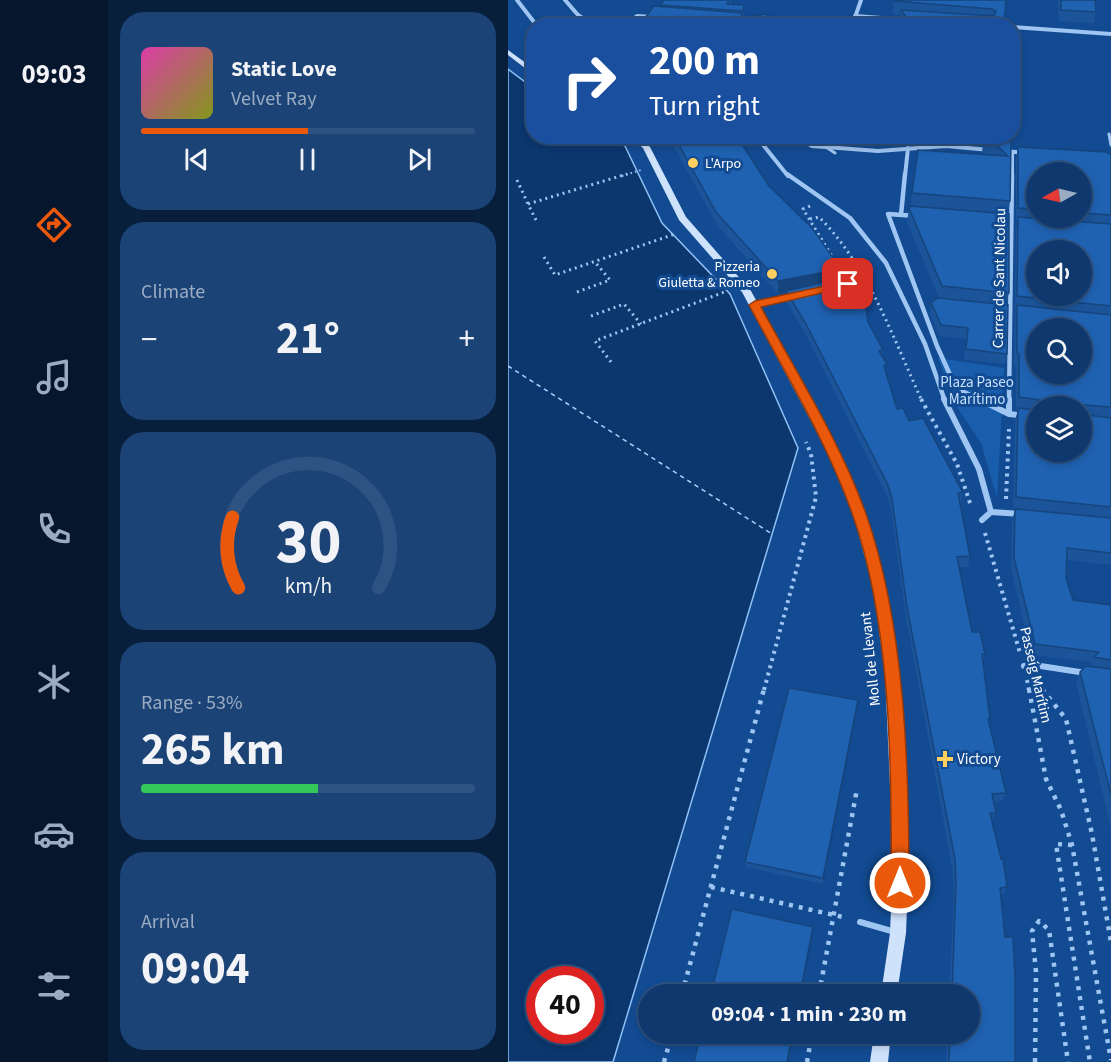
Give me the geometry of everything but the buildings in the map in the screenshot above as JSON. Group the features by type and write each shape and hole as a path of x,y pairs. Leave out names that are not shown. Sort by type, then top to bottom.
{"street":[{"path":"517,0 531,18"},
{"path":"565,0 569,8 582,18"},
{"path":"861,0 855,16 881,18"},
{"path":"634,18 637,16 660,18"},
{"path":"1020,28 1111,34"},
{"path":"508,52 526,67"},
{"name":"Moll de Llevant","path":"642,144 682,218 746,291 755,305 833,451 859,514 879,587 892,674 900,830 898,933 890,984"},
{"path":"762,144 789,177 850,218 886,263 925,344 941,393 979,469 991,512"},
{"path":"809,144 878,151 946,146 1034,154"},
{"path":"901,215 908,148"},
{"name":"Carrer de Sant Nicolau","path":"1009,414 1012,152"},
{"path":"923,217 888,214 923,303 937,346 956,388 1009,414 1026,416"},
{"path":"1001,222 1023,225"},
{"path":"923,303 933,304"},
{"path":"998,311 1020,313"},
{"path":"982,520 991,512 1028,515"},
{"path":"1024,666 1034,665 1099,675"},
{"path":"879,1062 882,1044"}],"lane":[{"path":"1109,134 1111,145"},
{"path":"826,147 835,153"},
{"path":"755,305 792,296"},
{"path":"860,922 898,933"}],"path":[{"path":"528,204 645,169"},
{"path":"517,180 535,220"},
{"path":"803,209 848,284"},
{"path":"810,219 819,218 839,237 865,279 924,405 957,464 973,512 982,520"},
{"path":"544,257 555,275 679,232"},
{"path":"577,292 610,280 595,262"},
{"path":"611,362 595,341 731,289"},
{"path":"591,316 624,304 641,324"},
{"path":"1005,512 1009,414"},
{"path":"685,984 816,497 811,454"},
{"name":"Passeig Marítim","path":"982,520 1024,666 1046,779 1061,810 1072,845 1111,1060"},
{"path":"1024,666 1066,719 1092,834 1111,942"},
{"path":"821,984 857,789"},
{"path":"1072,845 1056,844 1090,1062"},
{"path":"711,886 860,922"},
{"path":"1035,1062 1036,972 1032,931 1039,921 1049,930 1068,1062"},
{"path":"664,1062 669,1044"},
{"path":"807,1062 810,1044"}],"green space":[{"name":"Plaza Paseo Marítimo","path":"938,358 1004,368 997,498 981,443 955,404"}],"shaded area":[{"path":"508,69 526,83 526,144 622,144 625,146 662,223 730,294 798,448 613,1062 508,1062"}],"ferry route":[{"path":"508,366 772,534"}],"place":[{"name":"L'Arpo","path":"693,163"},
{"name":"Pizzeria Giuletta & Romeo","path":"772,274"},
{"name":"Victory","path":"945,759"}],"route":[{"path":"848,284 755,305 833,451 859,514 870,549 879,587 892,674 900,830 900,883"}]}
